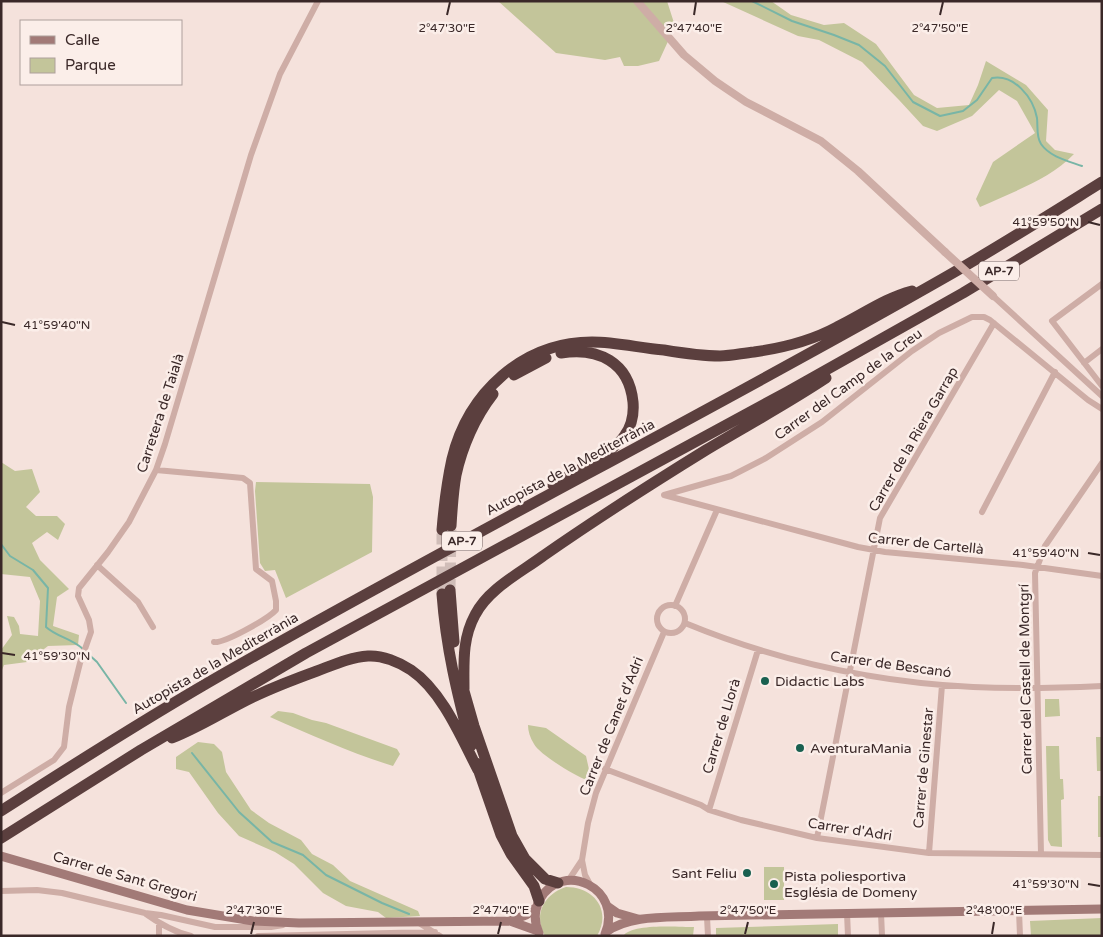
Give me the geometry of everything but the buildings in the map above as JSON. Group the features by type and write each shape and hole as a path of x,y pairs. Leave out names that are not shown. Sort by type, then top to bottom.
{"highway":[{"name":"Autopista de la Mediterrània","path":"1,811 221,675 488,527 750,387 931,286 1102,182"},
{"name":"AP-7","path":"1,838 145,748 306,653 788,392 963,293 1102,209"},
{"path":"488,527 576,470 608,452 626,435 633,417 631,388 626,377 613,362 604,356 583,351 558,354 540,360 517,373 494,392 478,418 465,445 456,476 446,528 445,497 452,458 461,432 482,395 506,372 525,359 543,350 593,342 721,356 782,348 836,328 898,295 931,286"},
{"path":"464,689 464,652 467,633 475,614 495,591 566,540 706,450 796,399 896,331"},
{"path":"538,904 534,886 511,854 501,835 478,770 451,671 444,627 446,592 456,659 464,689 477,734 512,836 525,859 546,879 563,882"},
{"path":"145,748 187,732 253,697 295,679 342,662 369,656 394,661 418,676 439,700 457,728 478,770"}],"main road":[{"name":"Carrer de Sant Gregori","path":"2,856 187,910 253,921 299,923 510,921 526,915 538,904 547,890 563,882"},
{"path":"563,882 579,881 591,886 602,896 607,906 609,919 605,934"},
{"path":"538,904 535,920 539,933"},
{"path":"607,906 617,913 638,919"},
{"path":"605,934 615,927 638,919 717,915 1102,909"},
{"name":"Carrer de Sant Gregori","path":"510,921 539,933"}],"street":[{"name":"Carretera de Taialà","path":"1,793 54,760 64,748 69,707 80,663 91,632 90,623 80,602 78,591 85,579 122,535 156,470 166,444 252,155 280,74 318,1"},
{"path":"637,1 673,44 715,81 746,102 821,141 858,171 1102,396"},
{"path":"1102,284 1052,321 1102,386"},
{"name":"Carrer del Camp de la Creu","path":"664,495 731,476 766,458 822,422 912,351 939,333 972,317 984,317 992,322"},
{"path":"992,322 1102,409"},
{"name":"Carrer de la Riera Garrap","path":"817,838 880,518 992,322"},
{"path":"1084,363 1102,349"},
{"path":"982,512 1055,372"},
{"name":"Carrer del Castell de Montgrí","path":"1041,854 1035,572 1045,546 1102,463"},
{"path":"156,470 243,478 250,483 256,569 272,580 276,610 256,624 222,642 214,642"},
{"name":"Carrer de Cartellà","path":"664,495 873,550 1037,567 1102,576"},
{"path":"675,606 717,510"},
{"path":"97,565 138,602 153,627"},
{"path":"666,606 675,606 684,614 685,623 677,632 668,634 658,625 657,616 666,606"},
{"name":"Carrer de Bescanó","path":"685,623 758,650 800,662 888,679 942,685 1037,688 1102,686"},
{"name":"Carrer de Canet d'Adri","path":"591,886 585,875 582,860 588,823 596,793 664,632"},
{"name":"Carrer de Llorà","path":"709,810 758,650"},
{"name":"Carrer de Ginestar","path":"930,853 942,685"},
{"name":"Carrer d'Adri","path":"605,769 701,805 709,810 817,838 930,853 1102,854"},
{"name":"Carrer de Canet d'Adri","path":"563,882 582,860"},
{"name":"Carrer de Sant Gregori","path":"1,891 37,890 62,893 208,926 230,928 271,927 299,923"},
{"path":"1019,910 1020,936"},
{"path":"145,913 159,923 191,936"},
{"path":"848,913 848,936"},
{"path":"881,913 882,936"},
{"path":"707,917 708,936"},
{"path":"418,922 438,934"},
{"path":"159,923 159,936"},
{"path":"258,936 438,934"}],"green space":[{"path":"498,1 667,1 675,26 659,61 638,66 624,66 620,57 605,60 556,53"},
{"path":"721,1 771,1 791,15 824,25 844,23 876,44 914,95 937,108 969,105 986,61 1026,85 1048,110 1046,141 1055,150 1074,154 1042,178 980,207 976,199 993,162 1035,133 1017,101 999,90 972,116 937,131 923,126 862,62 819,40 798,36"},
{"path":"1,462 15,471 32,469 40,492 26,507 36,516 57,516 65,524 58,540 47,532 32,543 40,560 69,589 57,597 53,626 79,635 78,645 48,646 27,662 4,665 2,670 1,650 12,635 7,616 14,617 19,626 20,634 38,636 40,601 30,577 1,574"},
{"path":"256,482 370,484 373,497 372,552 286,598 275,570 265,571 260,563"},
{"path":"1045,699 1059,699 1060,716 1045,717"},
{"path":"278,711 293,713 326,723 397,749 400,754 393,766 377,761 270,717"},
{"path":"528,725 546,728 586,756 590,774 587,780 558,764 537,748 530,737"},
{"path":"1096,737 1102,737 1102,771 1097,771"},
{"path":"198,742 214,744 222,752 226,772 251,810 269,823 301,840 312,854 333,865 350,881 418,911 420,916 386,918 378,912 346,906 323,893 294,864 275,852 239,836 218,813 189,772 176,769 176,757"},
{"path":"1046,746 1059,746 1060,779 1063,779 1064,799 1061,800 1062,847 1051,846 1048,840"},
{"path":"1098,796 1102,796 1102,837 1098,837"},
{"name":"Pista poliesportiva Església de Domeny","path":"764,867 784,867 784,900 764,900"},
{"path":"566,887 585,891 598,902 602,917 597,936 545,936 540,920 543,906 558,890"},
{"path":"1102,918 1102,936 1031,936 1030,921"},
{"path":"838,924 838,936 716,936 716,928"},
{"path":"645,927 694,927 693,936 623,936 628,932"}],"waterway":[{"path":"752,1 792,21 859,45 885,66 913,102 940,116 963,111 977,100 992,78 1000,78 1015,83 1027,95 1035,110 1038,138 1041,144 1049,152 1060,158 1082,166"},
{"path":"1,544 10,556 33,570 48,588 46,627 83,649"},
{"path":"86,652 97,662 126,703"},
{"path":"192,753 239,812 272,842 303,855 326,875 382,903 409,914"}],"tunnel":[{"path":"450,590 451,526"},
{"path":"442,530 442,594"}],"place":[{"name":"Didactic Labs","path":"765,681"},
{"name":"AventuraMania","path":"800,748"},
{"name":"Sant Feliu","path":"747,873"},
{"name":"Pista poliesportiva Església de Domeny","path":"774,884"}]}
